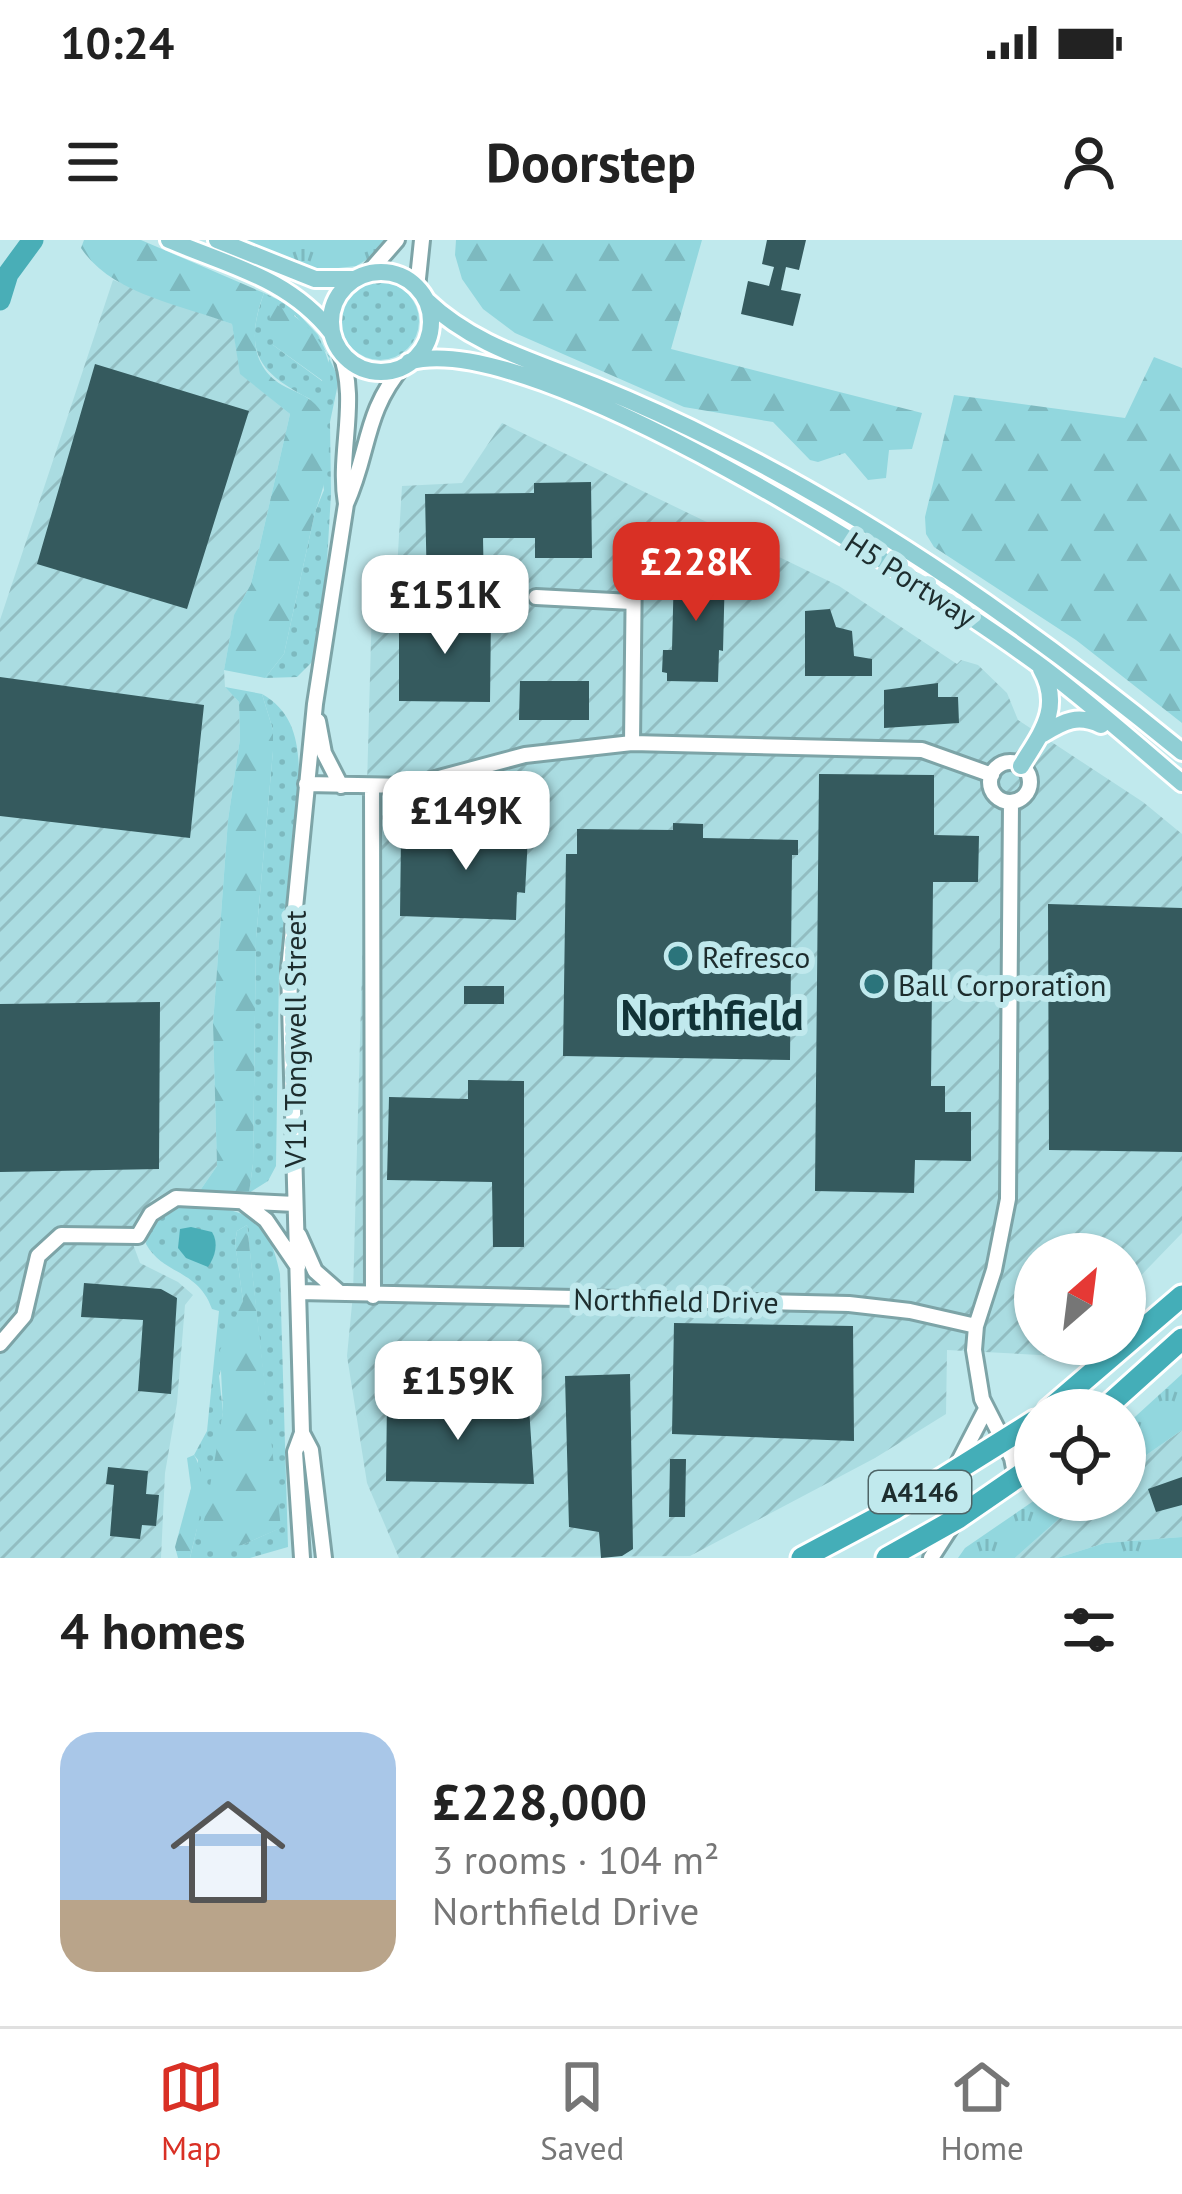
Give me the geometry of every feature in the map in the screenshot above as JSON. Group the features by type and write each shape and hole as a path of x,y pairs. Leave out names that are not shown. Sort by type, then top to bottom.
{"highway":[{"path":"1074,1389 1182,1296"},
{"path":"1126,1389 1182,1339"},
{"name":"A4146","path":"887,1558 958,1518 1014,1455"},
{"name":"A4146","path":"802,1558 922,1491 1014,1461"}],"main road":[{"path":"169,240 291,281 394,274 421,294 429,334 407,364 369,370 347,358 291,281"},
{"path":"217,240 262,269"},
{"path":"336,341 334,302 362,276"},
{"name":"H5 Portway","path":"421,294 472,337 701,434 856,518 1032,634 1182,752"},
{"name":"H5 Portway","path":"407,364 444,356 477,362 563,392 678,443 875,554 1038,664 1182,783"},
{"path":"1021,766 1042,735 1052,698 1038,664"},
{"path":"1042,735 1072,719 1085,718 1139,747"}],"street":[{"path":"362,276 397,240"},
{"path":"421,294 422,240"},
{"name":"V11 Tongwell Street","path":"336,341 350,392 342,478 346,505"},
{"name":"V11 Tongwell Street","path":"302,1558 295,1451 302,1433 289,969 315,704 346,505 377,401 407,364"},
{"path":"632,743 634,563"},
{"path":"536,597 632,602"},
{"path":"315,704 324,753 341,786"},
{"path":"306,784 410,786 542,752 632,743 922,750 992,775"},
{"path":"1004,764 1021,766 1029,776 1029,789 1011,802 994,794 992,775 1004,764"},
{"path":"372,788 374,1296"},
{"path":"1011,802 1008,1199 976,1326 975,1365 986,1409 1014,1459"},
{"path":"0,1344 24,1316 38,1256 61,1235 138,1237 145,1221 168,1200 295,1204"},
{"path":"239,1201 266,1220 298,1267"},
{"path":"296,1225 315,1271 340,1293"},
{"name":"Northfield Drive","path":"298,1292 849,1304 976,1326"},
{"path":"922,1491 965,1453 986,1409"},
{"name":"V11 Tongwell Street","path":"302,1433 311,1450 324,1558"},
{"path":"931,1558 958,1518"}],"shaded area":[{"path":"113,280 232,324 241,374 290,414 251,584 234,616 224,670 225,687 239,702 240,739 228,820 213,1024 217,1166 199,1192 167,1192 151,1201 130,1236 140,1263 193,1295 185,1305 177,1403 165,1473 161,1558 0,1558 0,620"},
{"path":"502,423 839,586 957,664 961,660 978,665 1007,693 1018,720 1143,802 1182,834 1182,1233 1146,1270 1146,1233 1014,1233 1014,1354 947,1350 946,1414 875,1458 690,1556 399,1558 367,1483 347,1356 353,1294 372,604 395,602 402,486 462,483"},
{"path":"191,1227 214,1236 215,1250 208,1267 186,1258 178,1248 180,1229"},
{"path":"1182,1430 1182,1537 1105,1543 1057,1558 1015,1558 1056,1521 1146,1521 1146,1455"}],"green space":[{"path":"84,240 141,240 264,293 255,332 263,367 323,414 329,441 323,487 284,654 265,678 224,670 234,615 251,584 290,414 240,374 232,324 170,304 110,277 81,248"},
{"path":"217,240 389,240 356,266 294,273"},
{"path":"456,240 702,240 671,349 922,413 912,449 889,450 886,478 868,480 845,453 810,460 773,422 684,407 515,333 483,309 462,279"},
{"path":"380,282 407,294 419,321 407,348 380,360 353,348 341,321 353,294"},
{"path":"264,293 291,306 318,335 326,353 295,315 274,326 273,345 322,381 329,359 339,379 330,422 325,596 313,661 297,677 265,678 284,654 324,490 310,399 278,379 260,358 255,331"},
{"path":"270,301 315,335 327,358 330,386 273,345"},
{"path":"1154,357 1182,368 1182,723 1076,640 934,547 926,534 925,517 954,395 1125,418"},
{"path":"225,687 262,694 273,730 256,938 253,1164 249,1193 244,1194 199,1192 217,1166 213,1024 228,820 240,739 239,702"},
{"path":"262,694 280,709 291,727 299,771 279,972 276,1166 268,1181 249,1193 256,938 273,751 273,730"},
{"path":"175,1206 220,1208 248,1217 268,1236 280,1274 288,1547 250,1558 190,1558 197,1528 198,1460 194,1455 207,1431 219,1311 212,1309 198,1286 162,1262 146,1244 153,1223","holes":["247,1225 280,1528 242,1545 220,1434 219,1376 243,1301 235,1242 237,1231"]},
{"path":"247,1225 281,1528 242,1545 208,1549 201,1538 223,1412 220,1350 243,1301 235,1243 237,1231"},
{"path":"1182,1374 1182,1430 1146,1455 1146,1407"},
{"path":"194,1455 202,1480 201,1506 190,1558 178,1558 175,1547 191,1488 187,1458"},
{"path":"1014,1514 1014,1521 1056,1521 1015,1558 958,1558"},
{"path":"1182,1537 1182,1558 1057,1558 1105,1543"}],"building":[{"path":"767,240 806,240 799,270 786,267 781,290 801,294 793,326 741,314 748,281 769,286 774,267 762,264"},
{"path":"95,364 249,411 187,609 37,564"},
{"path":"591,482 592,558 535,558 535,538 483,538 484,591 427,591 425,494 534,493 534,483"},
{"path":"681,563 713,563 712,569 725,570 718,682 667,681 667,673 662,672 663,650 672,650 674,569 681,569"},
{"path":"830,609 836,627 852,631 854,656 872,659 872,676 805,676 805,611"},
{"path":"399,612 491,613 490,702 399,701"},
{"path":"0,677 204,705 190,838 0,816"},
{"path":"520,681 589,681 589,720 519,720"},
{"path":"938,683 938,697 958,697 959,723 884,728 884,690"},
{"name":"Ball Corporation","path":"819,774 934,775 934,835 979,836 978,882 933,882 931,1086 945,1086 945,1112 971,1112 971,1161 915,1160 914,1193 815,1191"},
{"path":"529,817 525,893 517,892 516,920 400,916 401,837 470,841 470,830 488,829 489,819"},
{"name":"Refresco","path":"673,823 703,824 703,838 798,840 798,855 792,855 790,1060 563,1056 566,854 577,854 577,829 673,830"},
{"path":"1048,904 1182,908 1182,1152 1049,1150"},
{"path":"464,986 504,986 504,1004 464,1004"},
{"path":"160,1002 159,1169 0,1172 0,1004"},
{"path":"468,1080 524,1081 524,1247 493,1247 492,1182 387,1180 389,1097 468,1099"},
{"path":"84,1283 161,1289 177,1298 171,1394 138,1391 143,1320 81,1317"},
{"path":"674,1323 853,1326 854,1441 672,1434"},
{"path":"630,1374 633,1549 622,1556 601,1558 599,1532 569,1527 565,1376"},
{"path":"387,1400 529,1407 534,1484 386,1481"},
{"path":"670,1459 686,1459 685,1517 669,1517"},
{"path":"108,1467 148,1471 146,1494 159,1495 156,1526 142,1525 140,1539 110,1536 114,1485 106,1484"},
{"path":"1182,1477 1182,1505 1156,1512 1148,1489"}],"waterway":[{"path":"0,300 8,274 33,240"}],"place":[{"name":"Refresco","path":"678,956"},
{"name":"Ball Corporation","path":"874,984"}],"district":[{"name":"Northfield","path":"712,1014"}]}
